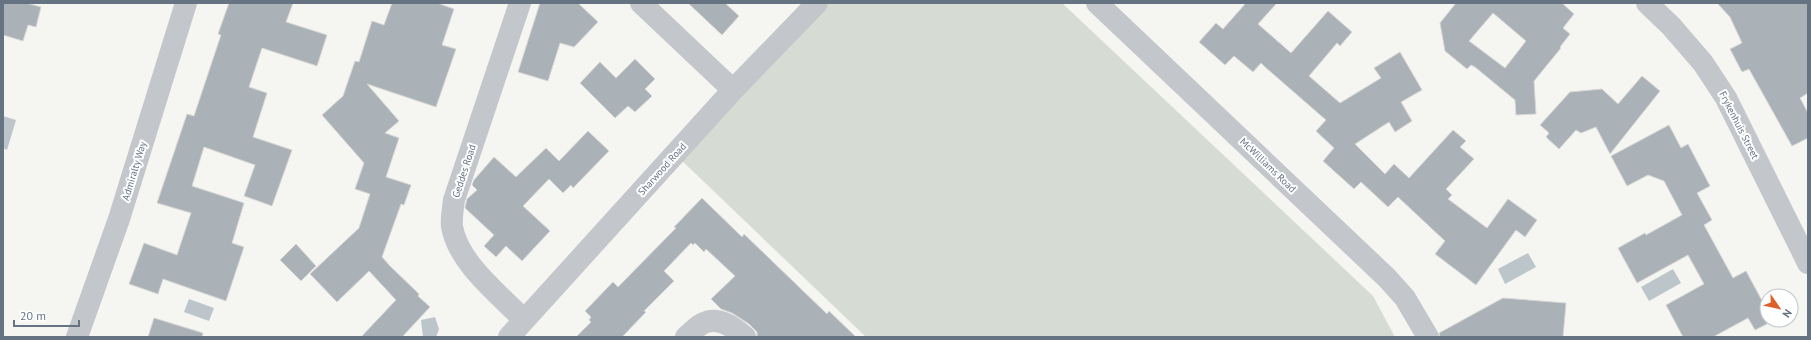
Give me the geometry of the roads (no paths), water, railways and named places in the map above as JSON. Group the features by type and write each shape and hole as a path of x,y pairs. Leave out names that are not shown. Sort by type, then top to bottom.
{"street":[{"name":"Admiralty Way","path":"77,337 119,219 186,3"},
{"name":"Geddes Road","path":"520,3 454,200 452,225 456,242 467,261 524,320"},
{"path":"641,3 733,90"},
{"name":"Sharwood Road","path":"509,337 733,90 817,3"},
{"name":"McWilliams Road","path":"1097,3 1387,278 1405,298 1428,337"},
{"name":"Frykenhuis Street","path":"1647,3 1671,26 1703,63 1726,98 1808,263"},
{"path":"686,337 704,322 714,321 735,328 745,337"}]}
